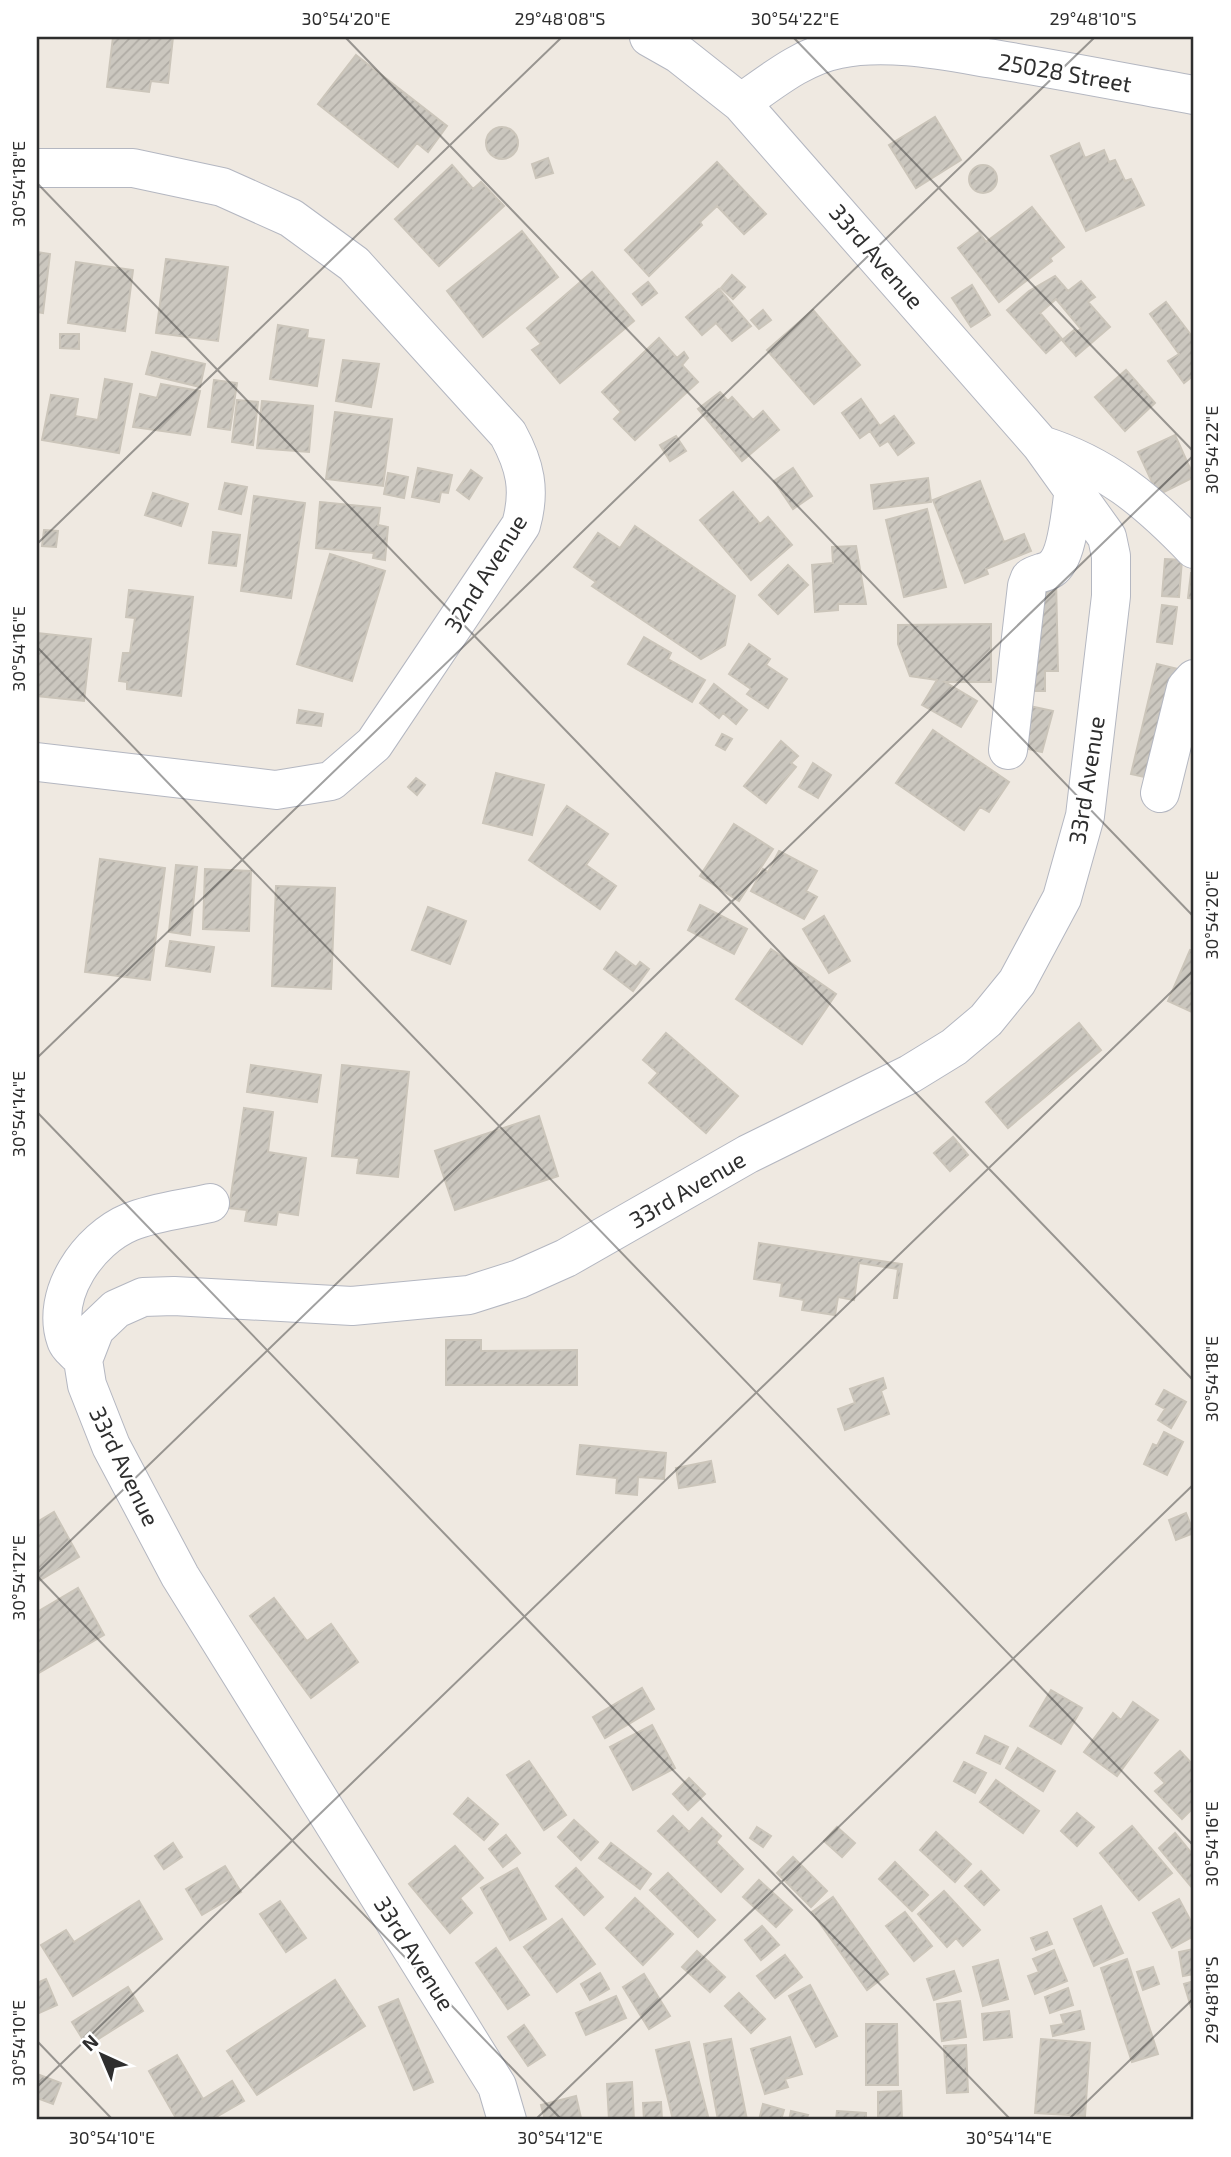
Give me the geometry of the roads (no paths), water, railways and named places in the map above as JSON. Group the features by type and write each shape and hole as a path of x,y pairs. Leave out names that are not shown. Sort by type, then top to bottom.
{"street":[{"name":"33rd Avenue","path":"507,2120 497,2086 180,1576 111,1446 87,1385 83,1360 96,1329 116,1309 143,1297 174,1296 352,1306 469,1295 519,1279 566,1258 748,1154 910,1074 954,1047 985,1020 1017,982 1062,898 1085,816 1111,596 1111,556 1107,537 1041,444 741,103 679,54 649,37"},
{"name":"25028 Street","path":"741,103 789,70 814,58 836,50 861,46 942,51 1194,95"},
{"name":"32nd Avenue","path":"37,168 133,169 222,187 291,218 354,264 508,434 523,461 527,504 521,525 374,744 353,765 331,781 276,790 37,762"},
{"path":"1041,444 1077,456 1102,469 1164,518 1194,549"},
{"path":"1008,750 1027,586 1030,578 1051,569 1059,559 1065,546 1074,488"},
{"path":"1160,793 1186,688 1194,679"},
{"path":"83,1360 66,1343 62,1316 76,1267 94,1248 130,1222 210,1203"}]}
